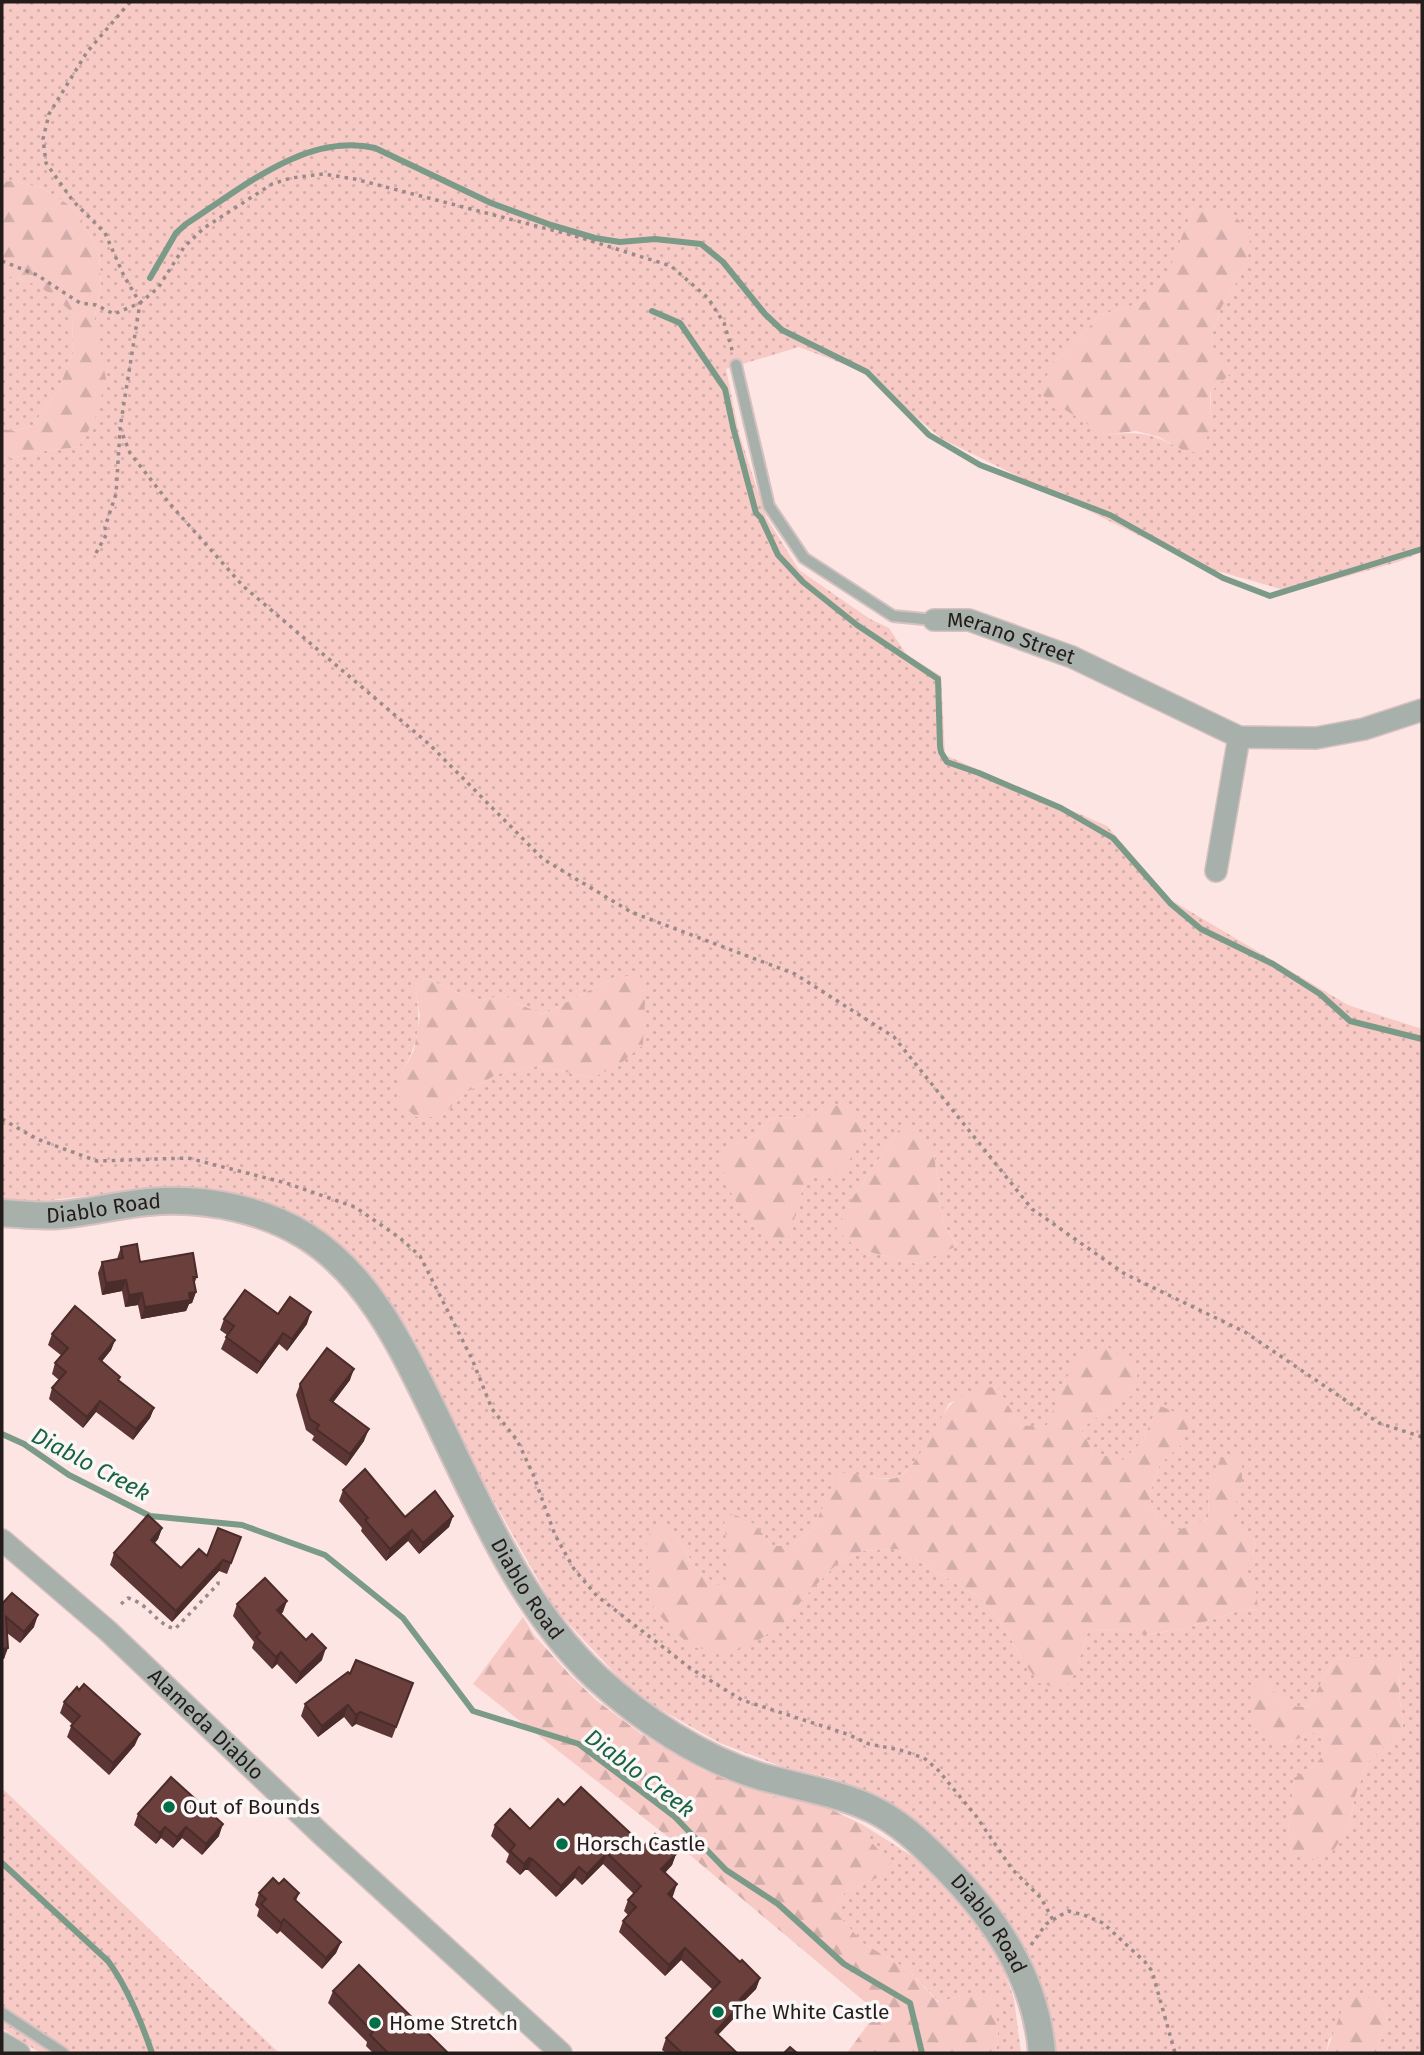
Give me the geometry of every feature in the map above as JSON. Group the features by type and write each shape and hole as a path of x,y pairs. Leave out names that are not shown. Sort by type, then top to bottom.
{"street":[{"name":"Merano Street","path":"934,620 969,620 1072,657 1239,737 1316,738 1364,729 1422,710"},
{"path":"1216,871 1239,737"},
{"name":"Diablo Road","path":"2,1213 58,1215 184,1200 256,1214 290,1227 320,1246 354,1277 380,1313 403,1351 513,1569 537,1609 588,1669 622,1699 690,1745 757,1775 850,1799 884,1814 902,1826 937,1858 999,1931 1019,1966 1034,2006 1042,2053"},
{"name":"Alameda Diablo","path":"2,1540 108,1631 321,1834 561,2053"},
{"path":"2,2043 19,2053"}],"lane":[{"name":"Merano Street","path":"736,365 769,506 804,558 893,616 934,620"},
{"path":"2,2013 63,2053"}],"path":[{"path":"96,553 106,535 105,527 116,494 120,428 141,303 124,276 105,233 73,201 46,163 43,139 49,114 87,52 130,2"},
{"path":"2,261 37,275 80,303 96,305 114,314 141,303 158,288 184,247 204,228 272,184 291,178 323,174 355,179 535,226 671,266 692,281 714,306 724,323 736,365"},
{"path":"120,428 130,453 170,504 243,586 430,745 543,859 631,912 795,974 894,1037 1032,1209 1125,1274 1245,1332 1379,1423 1422,1437"},
{"path":"433,1281 472,1359 492,1409 517,1440 533,1474 555,1535 574,1569 597,1596 690,1668 742,1700 847,1734 869,1744 924,1758 938,1770 976,1816 1012,1869 1041,1898 1053,1920"},
{"path":"121,1604 128,1598 138,1601 146,1605 158,1621 175,1629 218,1584 218,1578"},
{"path":"1019,1966 1041,1929 1068,1912 1103,1923 1152,1971 1175,2053"}],"green space":[{"path":"2,2 1422,2 1422,552 1398,562 1291,592 1203,567 942,439 862,371 799,347 726,369 739,433 766,517 799,570 870,619 889,628 906,654 941,676 945,755 1107,826 1171,900 1348,1005 1422,1029 1422,2053 1380,2053 1377,2046 1388,2019 1381,2003 1329,2039 1326,2053 1055,2053 1044,1997 884,1800 832,1778 783,1767 720,1743 658,1708 623,1682 554,1608 486,1487 411,1333 370,1278 240,1196 195,1188 19,1204 2,1201 2,460 79,447 98,349 94,322 101,283 99,251 75,209 43,188 11,181 2,182","holes":["1193,208 1247,264 1221,308 1210,342 1211,420 1186,452 1147,435 1104,435 1050,364 1072,348 1099,315 1144,302 1165,283","615,977 593,1078 537,1066 497,1074 467,1092 441,1117 401,1075 417,1033 415,988 426,978 458,993 482,1000 505,995 515,1003 544,1014","823,1108 800,1197 736,1144 755,1135 769,1120 779,1117 805,1118","900,1128 934,1155 944,1225 957,1245 917,1264 858,1249 849,1203","1137,1369 1135,1393 1081,1429 1093,1452 1121,1462 1142,1442 1158,1405 1182,1444 1160,1464 1149,1495 1155,1516 1173,1533 1208,1519 1209,1487 1242,1479 1231,1519 1256,1542 1252,1556 1241,1570 1258,1609 1242,1610 1182,1629 1146,1635 1122,1630 1089,1629 1078,1663 1022,1660 1006,1630 981,1598 897,1549 862,1551 837,1564 808,1593 784,1623 654,1610 675,1534 699,1573 723,1588 755,1524 772,1546 791,1546 812,1530 839,1474 897,1477 914,1464 928,1444 949,1403 997,1387 1021,1426 1048,1426 1066,1378","1353,1657 1401,1660 1399,1691 1403,1728 1367,1763 1355,1797 1349,1827 1288,1835 1294,1779 1313,1767 1327,1751 1319,1731 1281,1745 1265,1682 1288,1706 1308,1707 1334,1659"]},
{"path":"11,181 43,188 75,209 99,251 101,283 94,322 106,379 95,419 79,447 2,460 2,429 14,431 32,426 58,390 73,353 72,313 40,288 2,275 2,182"},
{"path":"1193,208 1229,211 1251,232 1247,264 1221,308 1210,342 1232,372 1210,393 1211,420 1204,452 1186,452 1159,437 1136,431 1105,435 1042,395 1050,364 1072,348 1099,315 1144,302 1164,283"},
{"path":"2,275 24,280 41,288 72,313 73,353 58,390 32,426 14,431 2,429"},
{"path":"640,975 645,1000 643,1045 621,1063 593,1078 537,1066 497,1074 467,1092 441,1117 416,1117 399,1102 401,1075 414,1050 420,1016 415,988 426,978 458,993 482,1000 505,995 515,1003 544,1014 615,977"},
{"path":"840,1105 856,1112 866,1126 853,1155 839,1175 807,1176 790,1236 774,1242 738,1204 726,1182 721,1156 736,1144 755,1135 769,1120 779,1117 804,1118 823,1108"},
{"path":"900,1128 911,1130 934,1155 944,1225 957,1246 917,1264 858,1249 836,1230 849,1203"},
{"path":"1108,1347 1138,1369 1135,1394 1081,1429 1093,1452 1122,1461 1142,1442 1158,1405 1192,1419 1182,1444 1160,1464 1149,1495 1155,1516 1173,1532 1208,1519 1209,1487 1221,1457 1242,1458 1242,1479 1232,1519 1256,1542 1252,1556 1242,1570 1255,1582 1258,1609 1242,1610 1182,1629 1145,1635 1122,1630 1089,1629 1066,1690 1039,1683 1022,1660 1006,1630 981,1598 897,1549 862,1551 837,1564 808,1593 784,1623 750,1646 725,1652 691,1647 654,1610 646,1539 658,1521 675,1534 699,1573 723,1588 729,1573 724,1519 733,1514 755,1524 772,1546 791,1546 812,1530 839,1473 884,1479 901,1476 909,1469 947,1409 966,1393 997,1387 1021,1426 1047,1425 1066,1378 1084,1353"},
{"path":"523,1617 534,1635 569,1674 596,1700 640,1733 703,1770 773,1796 826,1807 863,1825 873,1844 891,1863 877,1878 846,1891 833,1909 863,1943 907,1969 938,2002 961,1996 994,1995 998,2029 996,2053 847,2053 877,2012 672,1840 473,1684"},
{"path":"1334,1659 1401,1659 1399,1691 1403,1728 1367,1763 1355,1797 1349,1827 1331,1854 1310,1860 1289,1853 1288,1835 1294,1778 1313,1767 1327,1751 1319,1731 1281,1745 1254,1725 1250,1702 1252,1683 1265,1682 1288,1706 1308,1707"},
{"path":"2,1788 279,2053 40,2053 2,2028"},
{"path":"863,1825 920,1861 975,1920 1001,1962 1014,1999 1021,2053 996,2053 998,2029 961,1996 939,2002 907,1969 863,1943 833,1909 846,1891 877,1878 873,1844"},
{"path":"1359,1993 1381,2003 1388,2019 1377,2046 1380,2053 1326,2053 1344,2004"}],"building":[{"path":"137,1244 140,1262 193,1253 197,1277 193,1277 196,1292 189,1293 190,1300 145,1307 142,1293 129,1295 126,1280 106,1283 102,1262 123,1258 121,1247"},
{"path":"245,1290 278,1314 290,1297 311,1312 292,1339 283,1333 261,1363 226,1337 234,1326 224,1319"},
{"path":"75,1306 115,1340 99,1359 120,1377 118,1380 154,1408 136,1429 100,1401 87,1417 52,1388 66,1372 55,1363 68,1348 52,1334"},
{"path":"327,1348 354,1369 330,1400 369,1429 350,1454 316,1429 319,1425 310,1419 300,1384"},
{"path":"365,1469 405,1517 435,1491 453,1516 423,1543 412,1530 390,1549 365,1520 368,1518 343,1490"},
{"path":"148,1515 162,1528 151,1540 181,1568 199,1549 207,1556 218,1528 241,1537 231,1563 223,1560 176,1611 114,1553"},
{"path":"265,1578 287,1601 277,1610 306,1640 312,1634 326,1648 300,1673 281,1652 276,1657 256,1637 260,1633 237,1604"},
{"path":"12,1593 38,1615 24,1632 6,1617 8,1648 2,1649 2,1604"},
{"path":"356,1660 413,1683 396,1727 360,1712 356,1715 348,1705 322,1726 305,1704 348,1672 350,1674"},
{"path":"84,1684 140,1734 113,1763 71,1726 80,1716 64,1702 77,1687 79,1690"},
{"name":"Out of Bounds","path":"171,1777 223,1824 206,1844 186,1827 177,1837 165,1827 160,1833 138,1814"},
{"path":"581,1787 644,1846 655,1834 676,1854 661,1869 677,1884 668,1894 760,1978 740,1999 743,2002 715,2032 737,2053 682,2053 666,2038 720,1982 685,1948 669,1965 623,1921 636,1907 628,1900 641,1886 607,1853 587,1874 579,1867 561,1886 532,1859 529,1858 524,1864 510,1851 515,1845 495,1825 510,1809 530,1829 558,1799 564,1805"},
{"path":"273,1878 279,1884 284,1879 299,1893 294,1899 341,1942 326,1958 284,1919 281,1923 261,1904 266,1899 259,1893"},
{"name":"Home Stretch","path":"359,1965 448,2053 388,2053 370,2035 373,2032 333,1991"},
{"path":"790,2047 797,2053 784,2053"}],"waterway":[{"path":"150,278 176,233 252,180 299,156 324,148 349,145 375,148 491,203 595,238 620,242 655,239 701,244 723,262 765,314 782,330 867,372 929,435 980,465 1110,515 1223,578 1270,596 1422,549"},
{"path":"652,311 680,323 725,389 756,513 761,518 778,555 803,582 857,625 938,679 940,746 947,762 1061,808 1113,838 1171,904 1201,929 1273,964 1320,994 1350,1021 1422,1039"},
{"name":"Diablo Creek","path":"2,1434 24,1444 69,1475 150,1516 242,1525 325,1555 403,1618 473,1711 579,1744 674,1816 726,1870 778,1904 844,1964 910,2003 922,2053"},
{"path":"2,1863 108,1961 122,1982 152,2053"}],"place":[{"name":"Out of Bounds","path":"169,1807"},
{"name":"Horsch Castle","path":"562,1844"},
{"name":"The White Castle","path":"718,2012"},
{"name":"Home Stretch","path":"375,2023"}]}
